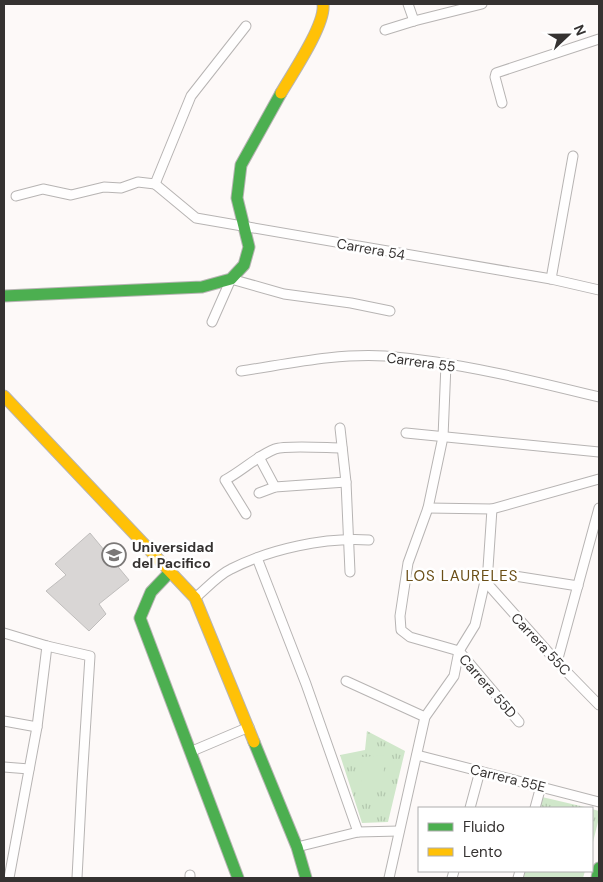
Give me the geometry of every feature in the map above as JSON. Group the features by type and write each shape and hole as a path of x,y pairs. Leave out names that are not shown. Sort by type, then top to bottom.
{"main road":[{"path":"4,296 202,287 231,279 244,265 249,247 237,198 241,165 316,31 324,10 323,4"},
{"path":"4,396 195,598 297,846 306,878"},
{"path":"170,572 150,592 140,618 238,878"},
{"path":"597,878 599,868"}],"street":[{"path":"408,4 414,20"},
{"path":"385,30 414,20 482,4"},
{"path":"16,196 43,189 71,195 104,188 121,188 138,182 155,184 191,96 246,26"},
{"path":"502,103 496,74 599,39"},
{"path":"551,279 573,156"},
{"name":"Carrera 54","path":"155,184 196,218 551,279 599,290"},
{"path":"212,322 231,279 284,294 351,302 390,311"},
{"name":"Carrera 55","path":"241,372 335,357 384,356 446,364 548,384 599,397"},
{"path":"446,364 443,437 428,508 492,509 599,480"},
{"path":"340,428 346,482 350,572"},
{"path":"406,433 599,452"},
{"path":"246,514 225,480 244,470 259,457 277,448 342,448"},
{"path":"259,457 275,487"},
{"path":"260,493 275,487 346,482"},
{"name":"Carrera 55D","path":"428,508 408,563 400,616 401,630 410,637 460,651 519,722"},
{"path":"557,662 599,508"},
{"path":"389,878 425,717 454,676 460,651 476,625 488,568 492,509"},
{"path":"195,598 229,570 256,558 325,541 369,540"},
{"path":"256,558 306,684 358,832"},
{"path":"508,576 578,586"},
{"name":"Carrera 55C","path":"485,581 557,662 599,705"},
{"path":"4,633 90,656 77,878"},
{"path":"9,878 36,727 47,646"},
{"path":"346,681 425,717"},
{"path":"4,721 36,727"},
{"path":"190,752 249,727"},
{"name":"Carrera 55E","path":"418,755 599,802"},
{"path":"4,767 29,769"},
{"path":"470,807 480,770"},
{"path":"535,807 540,786"},
{"path":"297,846 358,832 399,831"}],"green space":[{"path":"367,731 405,751 388,822 362,823 340,755 365,750"},
{"path":"386,755 381,790 361,791 362,757"},
{"path":"542,797 585,807 539,807"},
{"path":"593,809 599,811 593,842"},
{"path":"524,872 585,872 583,878 522,878"}],"building":[{"path":"90,533 129,580 99,604 106,614 89,631 46,591 66,575 55,564"}],"traffic: fast":[{"path":"4,296 202,287 231,279 244,265 249,247 237,198 241,165 281,93"},
{"path":"170,572 151,592 140,618 238,878"},
{"path":"254,742 297,847 306,878"},
{"path":"597,878 599,868"}],"traffic: slow":[{"path":"281,93 314,36 323,13 323,4"},
{"path":"4,396 195,598 254,742"}],"place":[{"name":"Universidad del Pacifico","path":"114,555"}],"district":[{"name":"LOS LAURELES","path":"462,576"}]}
